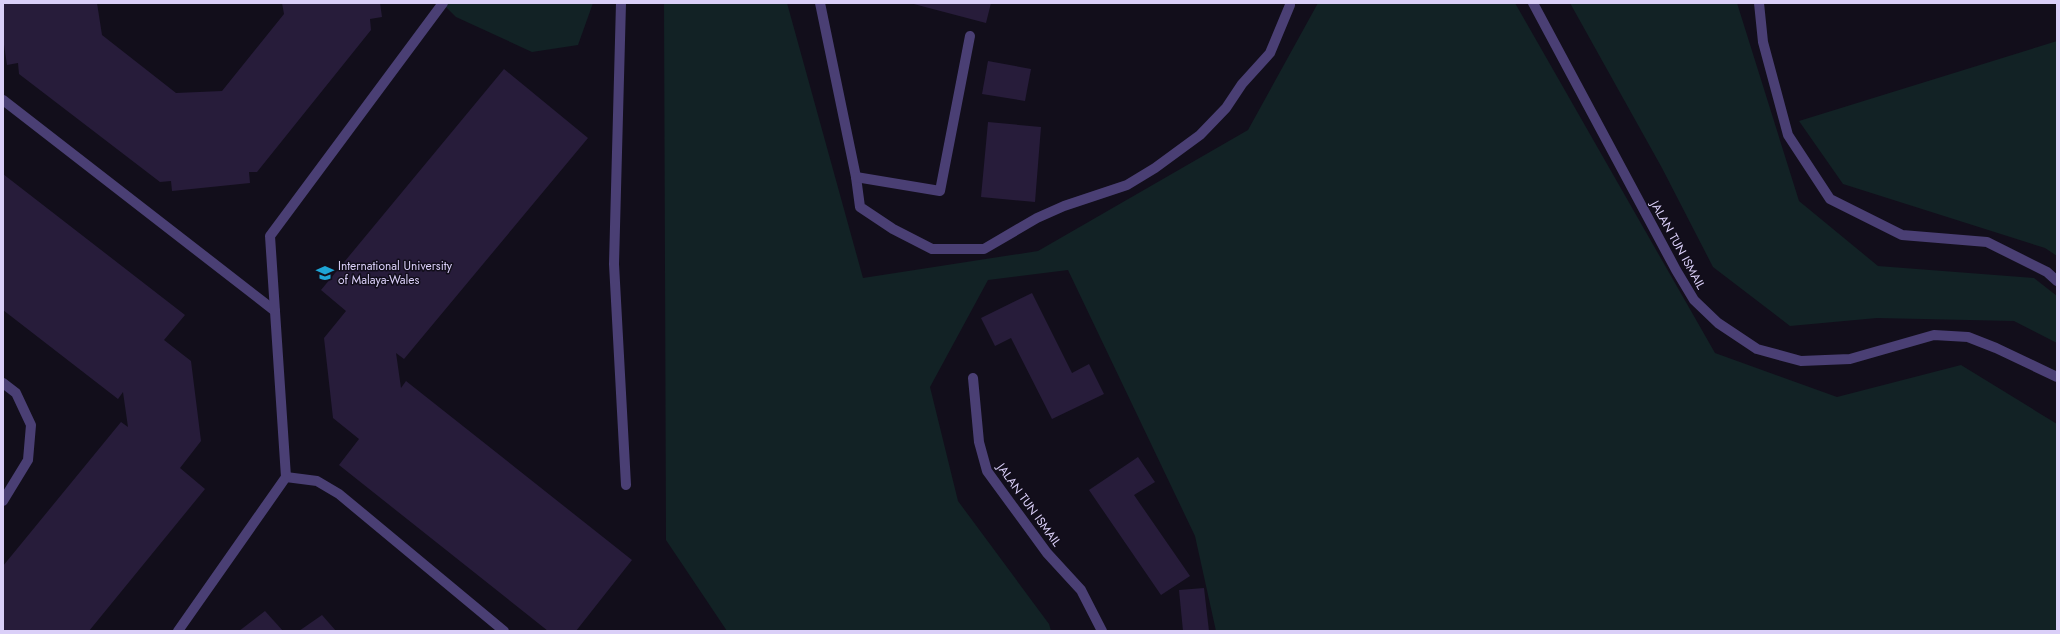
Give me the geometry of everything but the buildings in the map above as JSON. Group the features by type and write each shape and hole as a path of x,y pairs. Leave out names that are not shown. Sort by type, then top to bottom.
{"street":[{"path":"178,631 286,477 270,236 443,3"},
{"path":"621,3 614,264 626,485"},
{"path":"820,3 856,177 860,207 893,229 932,249 984,249 1037,218 1064,206 1127,185 1155,168 1200,136 1226,108 1242,84 1270,53 1290,5"},
{"name":"JALAN TUN ISMAIL","path":"1532,3 1676,270 1694,300 1718,323 1757,349 1801,362 1850,359 1934,335 1968,338 1996,348 2057,377"},
{"path":"1759,3 1763,42 1788,135 1830,199 1902,235 1987,242 2046,272 2057,281"},
{"path":"856,177 940,191 970,36"},
{"path":"3,100 275,312"},
{"name":"JALAN TUN ISMAIL","path":"973,378 979,442 987,471 1047,554 1081,590 1102,631"},
{"path":"3,383 16,393 31,426 28,460 3,501"},
{"path":"286,477 317,481 339,494 504,631"}],"shaded area":[{"path":"442,3 593,3 578,45 532,52 456,17"},
{"path":"664,3 787,3 863,278 1038,251 1248,130 1318,3 1515,3 1715,353 1837,397 1961,365 2057,424 2057,631 1216,631 1195,536 1068,270 988,280 930,387 958,501 1049,624 1051,631 727,631 666,540"},
{"path":"1570,3 1737,3 1799,201 1878,266 2034,278 2057,296 2057,343 2014,321 1877,318 1790,326 1713,267 1662,168"},
{"path":"2057,41 2057,256 2045,248 1843,184 1799,121"}],"place":[{"name":"International University of Malaya-Wales","path":"325,273"}]}
